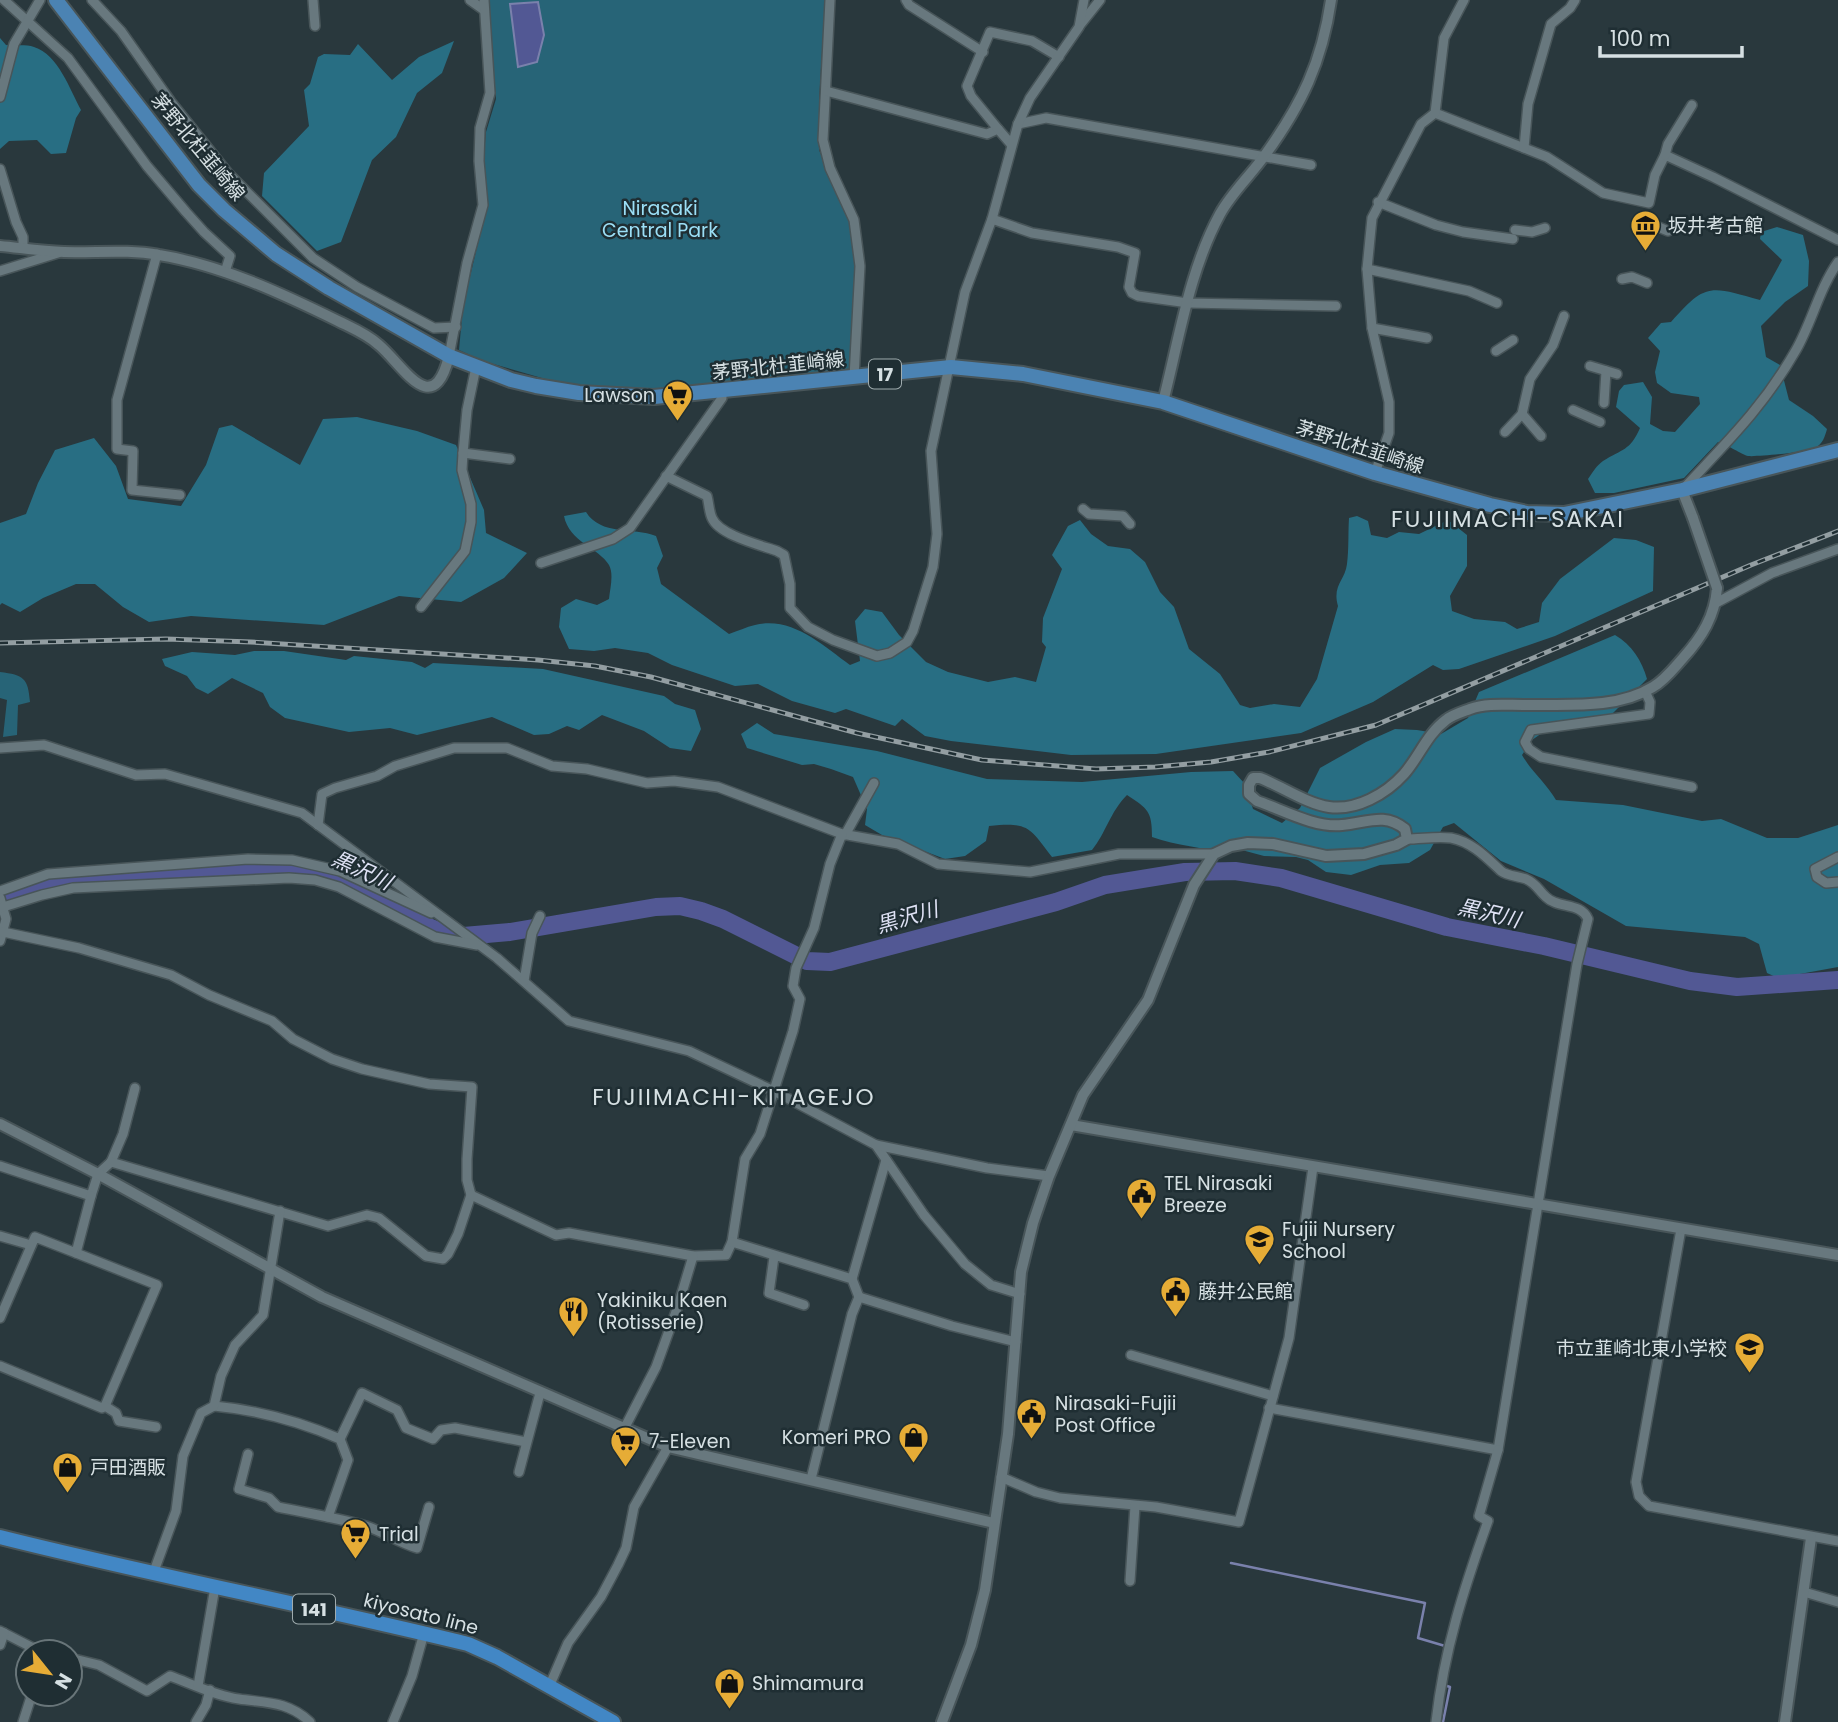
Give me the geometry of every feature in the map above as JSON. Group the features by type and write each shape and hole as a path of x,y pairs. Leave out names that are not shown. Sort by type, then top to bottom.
{"highway":[{"name":"kiyosato line","path":"0,1537 153,1574 424,1633 479,1648 612,1722"}],"main road":[{"name":"茅野北杜韮崎線","path":"56,0 176,155 224,210 276,254 329,288 449,356 536,386 579,393 654,397 951,367 1023,374 1164,402 1375,473 1489,505 1544,515 1564,514 1682,490 1838,450"}],"street":[{"path":"5,0 68,58 147,166 204,232 230,256 225,272"},
{"path":"0,97 14,44 40,0"},
{"path":"92,0 121,32 170,102 228,173 313,258 357,286 434,328 456,327"},
{"path":"313,0 315,26"},
{"path":"0,246 157,254 225,272 360,331 394,358 415,383 425,387 433,385 446,368 460,296 483,205 479,161 480,128 490,93 484,5 470,0"},
{"path":"830,0 822,140 830,168 854,220 860,267 853,377"},
{"path":"906,0 909,5 983,52"},
{"path":"1079,27 1084,0"},
{"path":"666,476 707,496 716,526 783,555 790,584 790,608 808,627 877,656 890,653 907,642 933,567 937,534 932,451 965,292 992,219 1011,144 1030,98 1100,0"},
{"path":"1164,402 1204,248 1221,213 1292,116 1311,80 1324,44 1331,0"},
{"path":"1375,473 1389,433 1389,402 1372,328 1367,269 1372,218 1421,124 1434,113 1444,38 1464,0"},
{"path":"1524,148 1528,104 1551,24 1570,8 1575,0"},
{"path":"1011,144 971,96 967,86 990,32 1032,41 1059,57"},
{"path":"825,92 987,134 998,129"},
{"path":"1434,113 1547,157 1603,193 1648,203 1655,175 1668,144 1692,104"},
{"path":"1018,124 1046,118 1311,165"},
{"path":"1665,155 1838,240"},
{"path":"0,169 23,237 23,248"},
{"path":"1378,202 1436,225 1463,232 1514,234 1545,228"},
{"path":"992,219 1032,233 1118,247 1135,253 1129,287 1132,293 1188,303 1336,306"},
{"path":"1644,221 1668,231"},
{"path":"0,271 63,251"},
{"path":"157,254 117,400 117,449 133,451 132,491 180,495"},
{"path":"1407,839 1405,829 1392,820 1377,818 1342,825 1307,819 1257,801 1249,794 1249,785 1252,778 1260,778 1321,805 1337,808 1352,806 1382,793 1403,775 1435,729 1448,718 1473,708 1498,704 1579,704 1618,700 1645,691 1665,678 1691,649 1712,616 1716,603 1717,588 1682,490 1760,406 1798,347 1825,283 1838,262"},
{"path":"1367,269 1469,291 1497,303"},
{"path":"1622,279 1632,277 1647,283"},
{"path":"1505,432 1522,414 1530,379 1553,345 1564,316"},
{"path":"1372,328 1427,338"},
{"path":"1496,351 1513,340"},
{"path":"1590,366 1617,374"},
{"path":"421,607 465,551 471,522 471,504 462,470 463,453 467,410 476,367"},
{"path":"1604,403 1606,371"},
{"path":"541,563 613,539 629,528 722,397 721,391"},
{"path":"1573,410 1600,422"},
{"path":"1522,414 1541,436"},
{"path":"463,453 510,460"},
{"path":"1083,509 1089,514 1123,516 1130,524"},
{"path":"1716,603 1772,573 1838,549"},
{"path":"1645,691 1650,702 1649,714 1531,730 1525,742 1529,749 1541,757 1692,788"},
{"path":"0,748 44,745 136,775 165,774 302,813 458,929 569,1021 689,1051 774,1091 876,1146 987,1168 1049,1176"},
{"path":"318,825 322,794 335,788 454,748 506,748 552,766 587,769 647,783 674,781 718,787 843,835 898,844 938,864 1030,872 1119,854 1214,855"},
{"path":"471,1195 556,1235 569,1233 694,1256 726,1255 732,1242 745,1159 760,1133 800,999 793,986 796,968 814,928 830,864 843,835 874,783"},
{"path":"942,1722 978,1623 985,1590 1008,1434 1021,1272 1033,1223 1049,1176 1083,1095 1148,1000 1198,878 1214,855 1231,846 1248,843 1273,844 1326,856 1364,854 1407,839 1451,838 1482,852 1502,873 1526,879 1535,884 1552,902 1585,913 1588,919 1578,960 1498,1450 1479,1516 1488,1521 1458,1604 1439,1693 1436,1722"},
{"path":"1838,856 1815,869 1817,877 1826,883 1838,882"},
{"path":"111,1162 328,1226 367,1216 379,1218 426,1256 443,1259 458,1234 471,1195 467,1180 467,1159 472,1087 436,1085 362,1069 332,1059 293,1039 272,1021 209,995 171,975 79,948 2,937 6,919 2,904 120,878 248,859 292,860 340,871 424,911 439,915"},
{"path":"0,891 48,874 120,878 315,880 339,887 435,937 477,944"},
{"path":"524,981 532,933 538,919"},
{"path":"76,1253 98,1174 111,1162 123,1134 135,1088"},
{"path":"0,1124 98,1174 322,1297 668,1447 993,1523"},
{"path":"1071,1125 1838,1255"},
{"path":"876,1146 924,1215 965,1264 991,1285 1020,1294"},
{"path":"811,1479 852,1314 859,1297 852,1279 886,1160"},
{"path":"0,1166 91,1196"},
{"path":"1001,1477 1036,1492 1060,1498 1156,1507 1239,1522 1293,1320 1313,1167"},
{"path":"214,1406 221,1376 235,1345 263,1315 279,1211"},
{"path":"1681,1229 1636,1482 1639,1496 1649,1506 1838,1541"},
{"path":"0,1236 31,1245"},
{"path":"0,1318 35,1237 157,1285 105,1406"},
{"path":"732,1242 852,1279"},
{"path":"624,1429 656,1367 694,1256"},
{"path":"774,1256 769,1293 803,1305"},
{"path":"859,1297 924,1315 952,1326 1016,1342"},
{"path":"1131,1354 1273,1396"},
{"path":"0,1366 102,1408 105,1406 116,1413 118,1421 156,1427"},
{"path":"519,1472 540,1392"},
{"path":"340,1439 362,1393 397,1410 406,1428 433,1439 441,1430 455,1428 526,1442"},
{"path":"153,1574 176,1511 183,1456 201,1413 214,1406 240,1409 322,1431 340,1439 348,1460 328,1517"},
{"path":"1269,1408 1498,1450"},
{"path":"549,1686 568,1643 601,1597 618,1565 626,1548 634,1507 668,1447"},
{"path":"248,1454 239,1489 269,1499 278,1507 367,1527 417,1548 429,1507"},
{"path":"1130,1581 1135,1506"},
{"path":"1785,1722 1811,1538"},
{"path":"198,1686 215,1587"},
{"path":"1804,1592 1838,1602"},
{"path":"0,1645 2,1632"},
{"path":"393,1722 412,1676 424,1633"},
{"path":"84,1661 99,1665 147,1691 170,1676 238,1699 275,1702 302,1714 310,1722"},
{"path":"196,1722 206,1705 210,1690"}],"green space":[{"name":"Nirasaki Central Park","path":"488,0 825,0 819,150 849,220 854,257 855,300 850,373 659,394 580,389 483,361 459,350 463,306 488,201 483,166 486,132 496,99"},
{"path":"0,672 20,676 28,688 30,702 18,705 17,735 3,737 7,700 0,698"}],"shaded area":[{"path":"538,2 544,35 537,62 518,67 510,4"},
{"path":"0,38 6,45 31,46 42,51 57,65 81,110 66,153 51,154 37,140 9,141 0,149"},
{"path":"454,41 442,73 417,93 396,137 372,160 341,242 317,251 262,196 264,173 309,126 304,90 310,84 318,57 324,54 350,55 358,44 392,80 419,57"},
{"path":"1777,227 1803,235 1809,261 1808,286 1785,302 1761,326 1766,357 1780,365 1789,400 1827,429 1822,442 1810,450 1753,456 1718,442 1684,478 1614,493 1595,493 1588,479 1591,474 1601,463 1625,449 1640,428 1616,407 1619,391 1624,385 1643,382 1652,397 1650,424 1663,431 1675,432 1700,404 1699,397 1671,393 1657,383 1655,372 1660,351 1648,338 1661,323 1671,322 1701,294 1719,290 1760,300 1782,260 1760,239 1761,232"},
{"path":"357,417 417,431 456,445 484,510 486,533 527,553 504,578 461,602 399,596 324,625 191,616 149,622 123,607 95,584 76,584 43,598 20,612 2,603 0,605 0,523 26,514 55,450 94,438 116,466 128,499 181,506 206,465 219,428 232,425 300,465 323,419"},
{"path":"586,512 600,525 656,536 663,556 657,568 661,584 729,634 769,623 794,628 850,665 860,661 855,621 865,609 882,612 899,635 926,662 948,672 988,682 1015,677 1036,682 1046,647 1042,642 1043,618 1062,569 1052,555 1068,526 1080,520 1091,534 1108,546 1130,549 1145,562 1160,592 1174,607 1189,649 1220,674 1240,705 1250,708 1274,704 1300,707 1317,679 1338,606 1338,588 1347,564 1349,518 1357,516 1368,521 1371,535 1387,538 1399,532 1419,534 1448,520 1467,535 1467,566 1450,596 1452,611 1474,619 1505,622 1517,629 1539,622 1542,603 1560,579 1614,538 1636,540 1654,547 1653,591 1555,636 1459,669 1443,670 1433,665 1373,702 1301,733 1156,754 1071,755 925,736 902,719 895,726 846,709 835,713 792,701 758,684 735,686 672,665 648,653 615,648 594,651 569,649 559,627 561,608 576,599 597,605 609,599 611,586 609,565 572,532 564,516"},
{"path":"1615,635 1636,654 1647,679 1604,722 1542,733 1532,740 1522,755 1526,761 1556,800 1623,805 1702,821 1721,819 1767,838 1798,838 1838,825 1838,967 1778,978 1767,973 1759,944 1745,937 1626,926 1544,879 1501,861 1454,823 1443,827 1430,850 1409,863 1380,865 1351,875 1326,872 1308,860 1296,857 1264,856 1238,849 1229,854 1152,837 1150,816 1140,804 1127,795 1116,808 1092,850 1052,857 1027,829 1002,825 989,826 986,841 965,856 945,859 882,835 865,825 867,809 853,777 814,764 802,765 747,748 741,734 757,723 774,734 877,751 987,779 1082,782 1233,771 1245,784 1253,809 1282,823 1300,808 1320,768 1366,742 1395,729 1441,734 1468,718 1479,692"},
{"path":"254,651 284,651 346,660 354,656 412,662 425,668 433,663 543,669 664,696 675,704 695,710 701,729 691,751 670,748 644,731 602,715 579,730 567,726 549,734 534,735 492,717 417,735 390,728 349,732 285,718 270,707 263,693 232,678 208,694 196,688 187,676 165,666 162,659 192,652 235,655"}],"waterway":[{"name":"黒沢川","path":"0,900 48,884 291,870 318,873 452,937 510,932 656,907 680,906 723,919 807,961 830,962 1056,902 1105,885 1185,872 1235,871 1281,878 1447,927 1544,946 1690,981 1737,987 1838,980"},
{"path":"1231,1563 1425,1603 1418,1638 1445,1646"},
{"path":"1438,1683 1440,1670"},
{"path":"1443,1722 1450,1687 1444,1685"}],"railway":[{"path":"0,643 166,639 251,642 595,666 651,677 857,733 982,760 1096,769 1155,767 1211,762 1269,752 1376,725 1751,565 1838,531"}],"place":[{"name":"坂井考古館","path":"1645,252"},
{"name":"Lawson","path":"678,422"},
{"name":"TEL Nirasaki Breeze","path":"1141,1221"},
{"name":"Fujii Nursery School","path":"1259,1267"},
{"name":"藤井公民館","path":"1175,1318"},
{"name":"Yakiniku Kaen (Rotisserie)","path":"574,1338"},
{"name":"市立韮崎北東小学校","path":"1750,1375"},
{"name":"Nirasaki-Fujii Post Office","path":"1032,1441"},
{"name":"Komeri PRO","path":"914,1464"},
{"name":"7-Eleven","path":"626,1468"},
{"name":"戸田酒販","path":"67,1494"},
{"name":"Trial","path":"356,1561"},
{"name":"Shimamura","path":"729,1710"}],"district":[{"name":"FUJIIMACHI-SAKAI","path":"1508,519"},
{"name":"FUJIIMACHI-KITAGEJO","path":"734,1097"}]}
